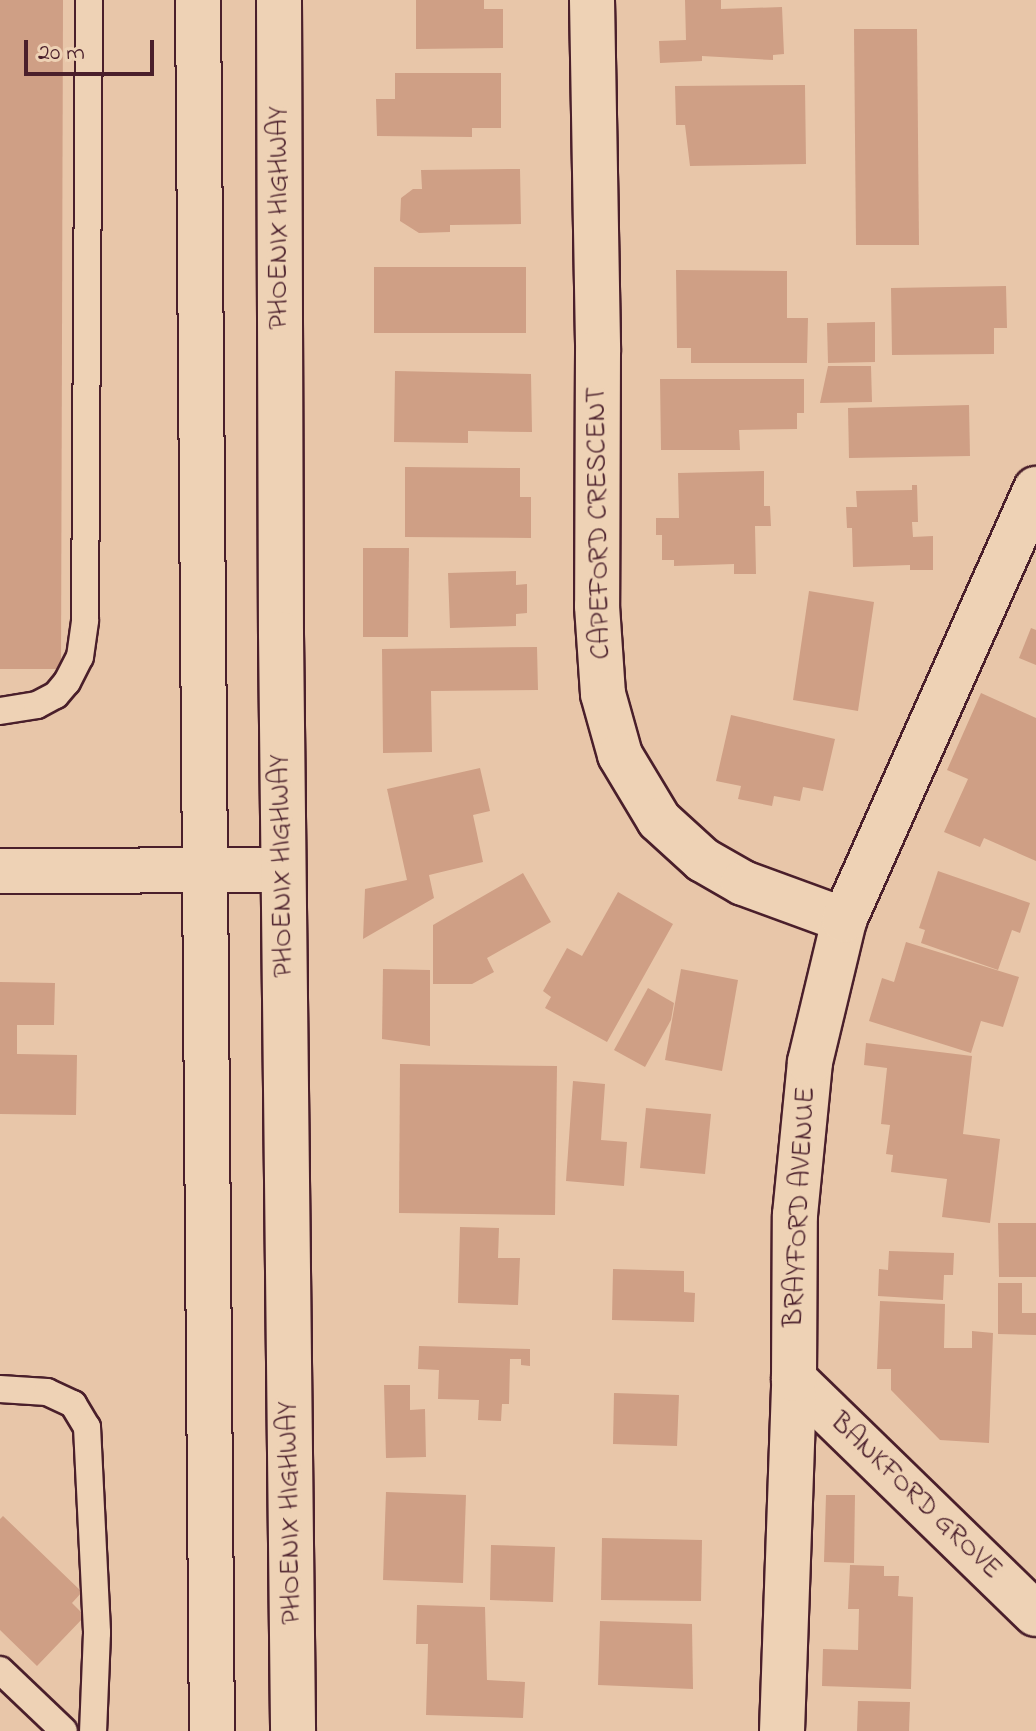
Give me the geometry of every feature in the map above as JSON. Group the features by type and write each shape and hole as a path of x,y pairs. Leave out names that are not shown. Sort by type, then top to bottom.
{"main road":[{"path":"198,0 212,1731"},
{"name":"PHOENIX HIGHWAY","path":"279,0 283,870 293,1731"},
{"name":"CAPEFORD CRESCENT","path":"592,0 598,352 597,606 608,709 620,755 659,820 692,850 743,883 844,920"},
{"name":"BRAYFORD AVENUE","path":"782,1731 794,1379 795,1215 810,1062 844,920 1036,489"},
{"path":"0,871 283,870"},
{"name":"BANKFORD GROVE","path":"794,1379 1036,1614"}],"lane":[{"path":"0,711 37,705 56,695 80,657 85,620 89,0"},
{"path":"0,1389 47,1392 73,1404 87,1427 97,1633 93,1731"},
{"path":"0,1670 64,1731"}],"building":[{"path":"0,0 63,0 61,669 0,669"},
{"path":"416,0 484,0 484,9 503,9 503,48 416,49"},
{"path":"685,0 721,0 721,9 782,7 784,54 773,55 773,60 702,56 702,61 660,63 659,41 686,40"},
{"path":"854,29 917,29 919,245 856,245"},
{"path":"395,73 501,73 501,128 472,128 472,137 377,136 376,99 395,99"},
{"path":"805,85 806,164 690,166 685,125 676,125 675,86"},
{"path":"520,169 521,224 450,225 450,232 419,233 400,221 401,198 413,189 422,189 421,170"},
{"path":"374,267 526,267 526,333 374,333"},
{"path":"676,270 787,271 787,318 808,318 807,363 691,363 691,348 677,348"},
{"path":"1006,286 1007,328 994,328 994,354 892,355 891,288"},
{"path":"875,322 875,362 828,363 827,323"},
{"path":"828,366 871,366 872,402 820,403"},
{"path":"395,371 531,374 532,432 468,431 468,443 394,442"},
{"path":"660,379 804,379 804,413 797,413 797,429 739,430 740,450 661,450"},
{"path":"969,405 970,456 849,458 848,408"},
{"path":"405,467 520,468 520,497 531,497 531,538 405,537"},
{"path":"764,471 764,506 770,506 771,526 755,526 756,574 734,574 734,564 674,566 674,560 662,560 662,535 656,535 656,518 679,518 678,473"},
{"path":"912,485 917,485 918,522 912,522 913,537 933,536 933,570 910,570 910,565 853,567 852,528 847,528 846,507 857,507 856,491 912,490"},
{"path":"363,548 409,548 408,637 363,637"},
{"path":"516,571 516,585 527,584 527,613 516,614 516,626 450,628 448,573"},
{"path":"809,591 874,602 858,711 793,700"},
{"path":"1031,628 1036,630 1036,665 1019,658"},
{"path":"537,647 538,690 431,691 432,752 383,753 382,649"},
{"path":"981,693 1036,718 1036,861 984,838 980,847 944,832 968,779 947,770"},
{"path":"731,715 835,739 823,791 803,787 800,801 774,796 772,806 738,799 741,786 716,781"},
{"path":"480,768 490,811 473,815 483,862 429,875 434,898 363,939 365,889 407,880 387,789"},
{"path":"938,871 1030,903 1020,933 1012,930 998,970 921,943 925,930 919,928"},
{"path":"523,873 551,922 487,958 494,972 472,984 433,984 433,925"},
{"path":"618,892 673,924 607,1042 545,1008 551,997 543,991 567,948 582,956"},
{"path":"906,942 1019,977 1003,1027 981,1021 971,1053 869,1021 882,978 894,982"},
{"path":"383,969 430,970 430,1046 382,1039"},
{"path":"681,969 738,980 722,1071 665,1060"},
{"path":"0,982 55,983 54,1025 17,1025 17,1054 77,1055 76,1115 0,1114"},
{"path":"648,988 674,1003 671,1020 645,1067 614,1050"},
{"path":"866,1043 972,1056 963,1134 1000,1139 990,1223 942,1217 947,1179 891,1172 893,1155 886,1154 890,1125 881,1124 887,1068 864,1065"},
{"path":"400,1064 557,1066 555,1215 399,1213"},
{"path":"573,1081 605,1084 601,1140 627,1142 624,1186 566,1181"},
{"path":"646,1108 711,1114 705,1174 640,1168"},
{"path":"998,1223 1036,1223 1036,1277 999,1277"},
{"path":"460,1227 499,1228 498,1258 520,1258 518,1305 458,1303"},
{"path":"889,1251 954,1253 953,1275 944,1275 943,1300 878,1296 879,1269 888,1270"},
{"path":"613,1269 684,1271 684,1292 695,1293 694,1322 612,1320"},
{"path":"998,1283 1022,1283 1022,1313 1036,1313 1036,1335 998,1334"},
{"path":"880,1301 945,1304 944,1348 972,1348 972,1331 993,1333 989,1443 940,1440 891,1390 891,1369 877,1369"},
{"path":"419,1346 530,1349 530,1366 521,1365 521,1359 510,1359 509,1404 502,1404 501,1421 478,1420 479,1400 438,1399 439,1370 418,1369"},
{"path":"384,1385 410,1385 410,1410 425,1409 426,1457 386,1458"},
{"path":"614,1393 679,1395 677,1446 613,1444"},
{"path":"386,1492 466,1495 463,1583 383,1580"},
{"path":"826,1495 855,1495 854,1563 824,1562"},
{"path":"3,1516 82,1592 72,1603 85,1616 37,1666 0,1630 0,1519"},
{"path":"602,1538 702,1540 701,1601 601,1600"},
{"path":"491,1545 555,1547 553,1602 490,1600"},
{"path":"850,1565 884,1566 884,1576 899,1576 898,1596 913,1597 911,1689 822,1686 823,1649 858,1650 859,1609 848,1609"},
{"path":"417,1605 485,1607 487,1680 525,1682 523,1718 426,1715 428,1644 416,1644"},
{"path":"600,1621 692,1624 693,1689 598,1685"},
{"path":"858,1701 910,1702 909,1731 857,1731"}]}
